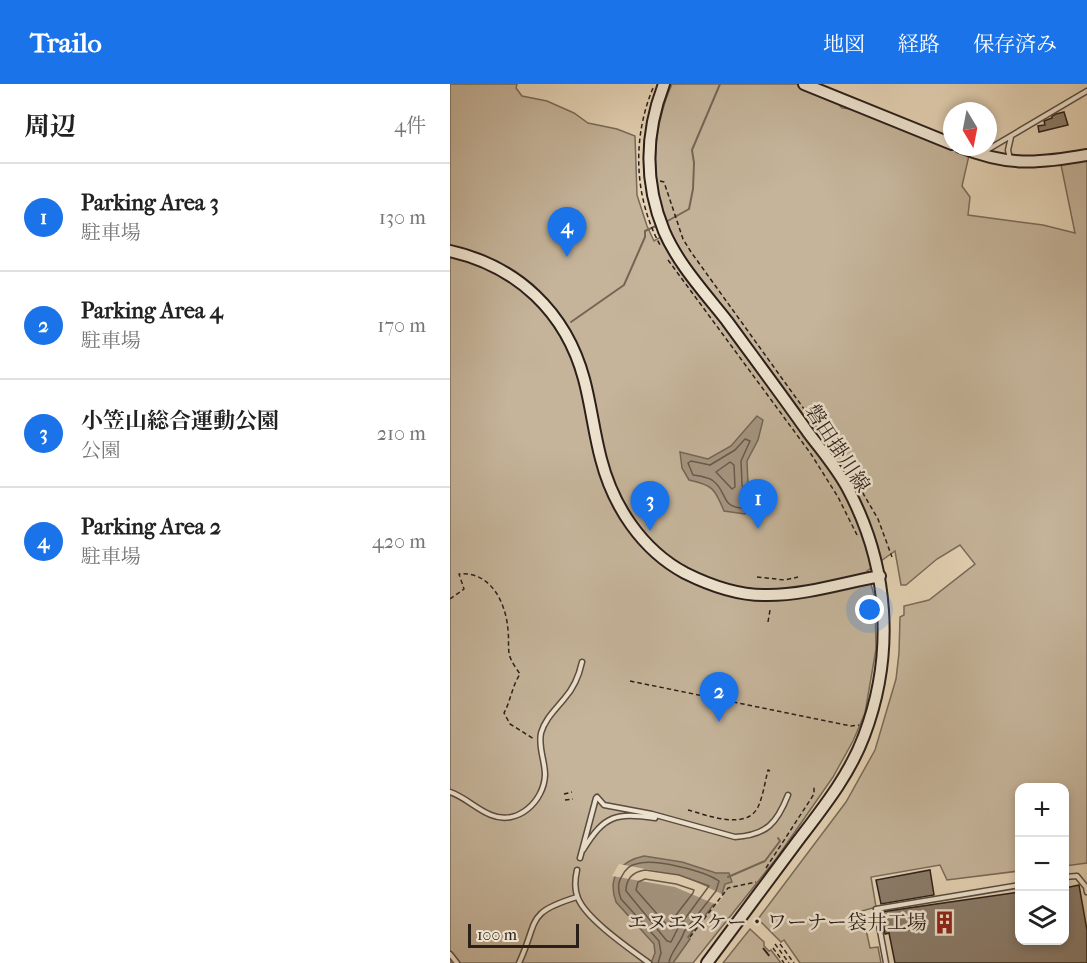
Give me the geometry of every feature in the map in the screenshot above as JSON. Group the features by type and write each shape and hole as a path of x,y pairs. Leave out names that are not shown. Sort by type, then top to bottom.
{"main road":[{"name":"磐田掛川線","path":"664,84 651,129 649,154 650,180 659,217 671,246 848,489 868,534 880,576 884,620 882,664 876,700 864,737 837,788 706,963"},
{"path":"804,84 943,140"},
{"path":"984,156 1011,162 1041,162 1087,155"},
{"path":"450,251 480,259 512,275 548,307 575,351 584,379 600,458 614,495 635,530 662,558 680,570 713,585 755,595 797,593 880,576"}],"lane":[{"path":"997,144 1087,91"},
{"path":"1011,136 1008,150 1011,162"},
{"path":"450,792 495,816 510,816 524,811 535,803 545,772 540,743 545,723 576,682 582,662"},
{"path":"580,858 597,797 604,805 725,836 745,836 765,829 774,822 788,795"},
{"path":"583,850 597,828 617,817 628,815 665,819"},
{"path":"577,870 575,882 577,897 588,913 648,963"},
{"path":"1069,877 1077,876 1086,887 1087,892"},
{"path":"886,963 876,909 1015,886"},
{"path":"519,963 532,924 538,915 548,906 577,897"},
{"path":"450,954 457,963"}],"path":[{"path":"650,180 664,182 683,239 691,252 848,467 878,519 892,557"},
{"path":"450,599 464,589 459,574 469,573 497,591 508,628 509,655 520,674 513,685 511,699 504,713 510,724 540,743"},
{"path":"757,576 786,580 798,577"},
{"path":"768,622 770,610"},
{"path":"630,681 851,726 862,724"},
{"path":"688,810 733,820 747,818 757,809 768,770 770,771"},
{"path":"762,873 814,794 814,787"},
{"path":"564,794 572,792"},
{"path":"565,800 573,799"},
{"path":"690,937 728,888 756,882"},
{"path":"775,944 789,963"},
{"path":"780,944 794,963"},
{"path":"773,948 784,963"}],"shaded area":[{"path":"450,84 517,84 516,88 522,96 547,101 574,113 588,123 617,129 635,136 637,195 654,241 669,232 658,195 656,158 660,120 672,84 820,84 842,108 871,111 943,140 943,156 969,156 962,186 970,197 968,215 1043,225 1075,233 1060,160 1087,156 1087,863 1069,865 1069,783 1015,783 1015,872 947,880 940,865 871,877 876,907 862,911 870,948 878,947 881,963 800,963 784,940 781,942 758,919 846,802 875,750 896,679 900,617 904,615 904,606 929,600 975,564 960,545 937,559 906,585 901,585 895,551 867,571 875,598 876,649 865,713 853,741 833,777 776,859 693,963 450,963"},
{"path":"750,929 764,942 764,946 769,951 771,950 781,963 723,963"}],"water":[{"path":"757,416 763,420 758,440 747,461 752,505 745,514 724,511 712,489 689,480 682,468 680,452 708,459 731,446"},
{"path":"644,856 682,862 716,873 729,873 732,882 725,884 722,894 688,937 690,939 673,963 651,963 655,953 654,944 616,902 613,885 618,872 628,862"}],"pier":[{"path":"619,864 683,876 724,895 717,905 675,887 612,876"}],"building":[{"path":"1064,112 1068,125 1039,132 1038,126 1045,125 1044,121"},
{"path":"930,870 934,895 881,904 876,880"},
{"name":"エヌエスケー・ワーナー袋井工場","path":"1079,885 1087,930 1087,963 895,963 889,933 885,934 881,912 1015,893 1015,945 1069,945 1069,887"}],"waterway":[{"path":"664,223 689,209 693,189 692,150 720,84"},
{"path":"571,322 624,285 645,237 645,231 658,225"},
{"path":"728,877 765,861 780,841 778,838"}],"railway":[{"path":"763,948 775,963"}],"place":[{"name":"Parking Area 2","path":"567,257"},
{"name":"Parking Area 3","path":"758,529"},
{"name":"小笠山総合運動公園","path":"650,531"},
{"name":"Parking Area 4","path":"719,722"},
{"name":"エヌエスケー・ワーナー袋井工場","path":"945,922"}]}
